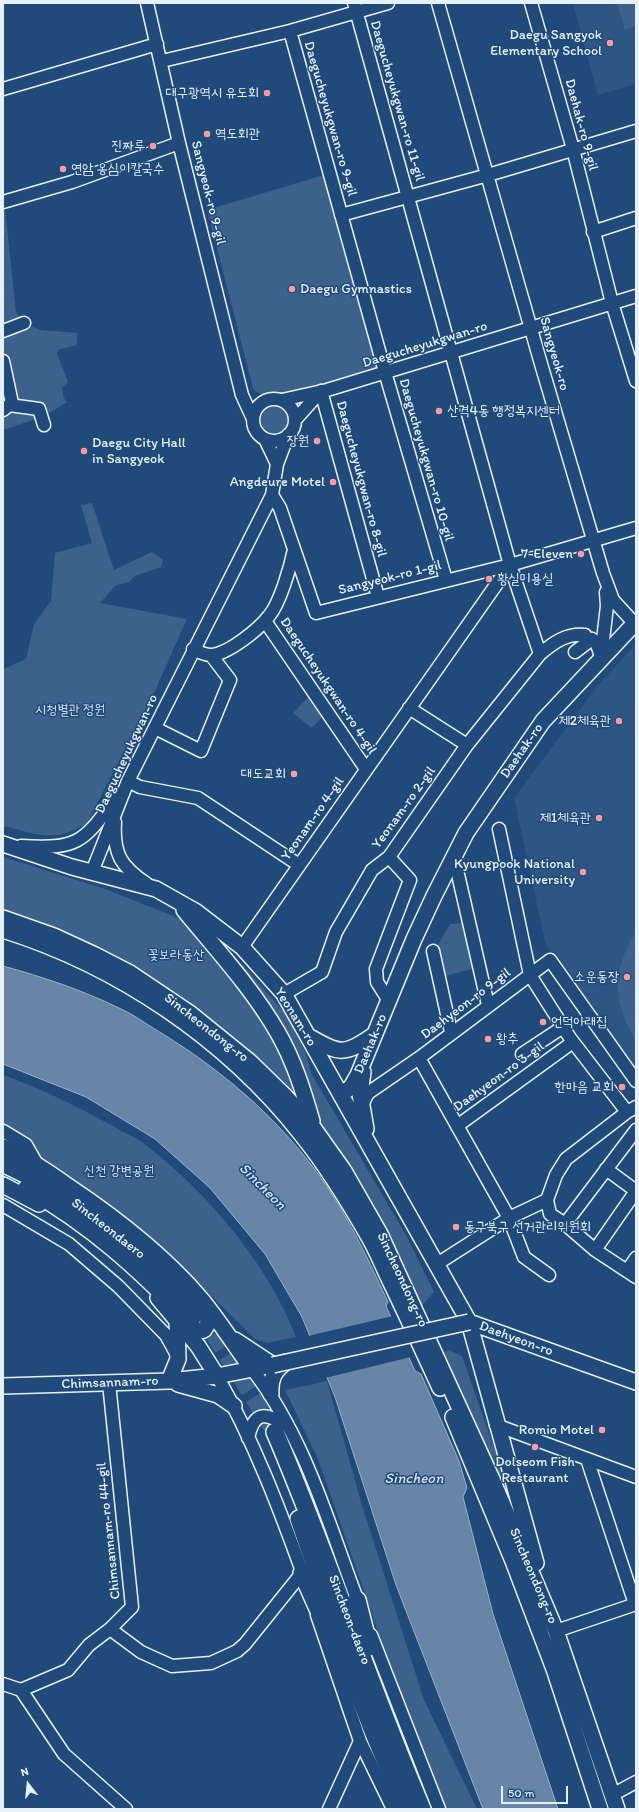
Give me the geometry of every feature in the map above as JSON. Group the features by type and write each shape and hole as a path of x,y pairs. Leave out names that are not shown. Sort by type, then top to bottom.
{"highway":[{"name":"Sincheondaero","path":"3,1164 65,1195 127,1241 164,1275 194,1317"},
{"name":"Sincheondaero","path":"3,1177 57,1205 115,1248 194,1317"},
{"name":"Sincheon-daero","path":"276,1432 302,1495 386,1719 422,1809"},
{"name":"Sincheon-daero","path":"276,1432 295,1509 366,1736 405,1768"},
{"path":"302,1573 366,1736"},
{"path":"357,1600 386,1719"},
{"name":"Sincheon-daero","path":"398,1808 405,1768"}],"main road":[{"name":"Daehak-ro","path":"341,1095 351,1088 364,1068 374,1035 414,939 454,856 481,809 543,721 601,657 623,638 635,623"},
{"name":"Yeonam-ro","path":"3,844 156,890 177,901 195,911 242,947 284,994 469,1322 496,1425 556,1631"},
{"path":"177,901 250,993 278,1032 299,1077 312,1121 306,1128"},
{"name":"Sincheondong-ro","path":"3,918 54,936 130,973 191,1014 249,1061 285,1096 306,1128 326,1167 371,1240 451,1414 513,1561 554,1669 600,1809"},
{"name":"Sincheondong-ro","path":"3,930 30,938 73,956 166,1008 208,1041 306,1128 344,1171 380,1234 491,1477 556,1631 615,1802"},
{"path":"308,1036 331,1049 345,1052 358,1046 374,1035"},
{"path":"364,1068 360,1094 361,1107 369,1144"},
{"path":"3,1147 38,1166 82,1195 148,1246 197,1295 194,1317 169,1381 218,1395 234,1406"},
{"path":"3,1185 55,1212 118,1259 156,1296 230,1337 278,1366 271,1383 271,1394"},
{"path":"194,1317 198,1346 217,1376"},
{"name":"Daehyeon-ro","path":"252,1369 278,1366 469,1322 636,1382"},
{"path":"230,1337 252,1369"},
{"name":"Chimsannam-ro","path":"3,1386 169,1381 217,1376 252,1369"}],"street":[{"name":"Sangyeok-ro 9-gil","path":"147,3 162,61 179,143 242,395 253,418"},
{"path":"162,61 290,31 355,8 388,3"},
{"name":"Sangyeok-ro","path":"438,3 603,573 613,600 635,623"},
{"name":"Daehak-ro 9-gil","path":"531,3 573,149 612,303 636,379"},
{"name":"Daegucheyukgwan-ro 11-gil","path":"355,8 452,352 510,565"},
{"name":"Daegucheyukgwan-ro 9-gil","path":"290,31 385,372"},
{"path":"3,89 157,44"},
{"path":"408,197 636,131"},
{"path":"3,202 72,182 179,143"},
{"name":"Daegucheyukgwan-ro 11-gil","path":"385,203 408,197"},
{"name":"Daegucheyukgwan-ro 9-gil","path":"341,215 385,203"},
{"path":"593,232 636,218"},
{"name":"Daegucheyukgwan-ro","path":"282,400 324,390 636,296"},
{"path":"3,331 24,323"},
{"path":"3,361 4,376 12,403 6,407"},
{"name":"Daegucheyukgwan-ro 10-gil","path":"385,372 446,580"},
{"path":"265,439 277,440 288,435 292,431 295,420 324,390"},
{"name":"Daegucheyukgwan-ro 8-gil","path":"324,390 378,597"},
{"path":"242,395 267,400"},
{"path":"277,464 265,439 256,430 253,418 257,407 272,398 282,400 292,409 295,420"},
{"path":"6,407 39,409 44,425"},
{"name":"Daegucheyukgwan-ro","path":"92,872 128,781 193,649 272,495 277,464 288,435"},
{"name":"Sangyeok-ro 1-gil","path":"272,495 280,508 316,613 510,565 593,540"},
{"path":"593,540 636,528"},
{"path":"193,649 203,654 211,655 221,652 244,640 270,616 291,564 294,549"},
{"path":"510,565 540,654"},
{"name":"Yeonam-ro 4-gil","path":"242,947 510,565"},
{"path":"601,657 608,606 603,573"},
{"name":"Daegucheyukgwan-ro 4-gil","path":"265,620 366,769"},
{"name":"Yeonam-ro 2-gil","path":"284,994 322,972 340,925 372,870 389,857 467,745 540,654 551,644 565,637 577,634 585,635"},
{"path":"575,652 592,639 596,642 601,657"},
{"path":"155,728 201,750 230,680 211,655"},
{"path":"409,708 467,745"},
{"path":"3,844 50,848 76,842 93,828 128,781 140,788 198,798 299,865"},
{"path":"115,815 116,846 122,863 130,873 156,890"},
{"path":"499,829 530,975"},
{"path":"454,856 488,1005"},
{"path":"389,857 410,880 376,968 377,982 389,1001"},
{"path":"433,951 452,1032"},
{"name":"Daehyeon-ro 9-gil","path":"361,1107 368,1093 380,1083 419,1058 550,960 636,1081"},
{"name":"Daehyeon-ro 9-gil","path":"530,975 573,1042"},
{"path":"522,1054 563,1027"},
{"path":"573,1042 631,1110 566,1159 556,1175 547,1200 550,1214 565,1224 595,1250 631,1274 636,1258"},
{"name":"Daehyeon-ro 3-gil","path":"549,1275 524,1258 509,1218 457,1126 573,1042"},
{"name":"Daehyeon-ro 9-gil","path":"419,1058 457,1126"},
{"path":"364,1068 373,1083 380,1083"},
{"path":"565,1224 636,1130"},
{"path":"3,1131 26,1145 38,1166"},
{"path":"595,1250 636,1191 606,1169"},
{"path":"437,1264 509,1218 547,1200"},
{"path":"3,1205 69,1244 118,1286 166,1335 178,1359"},
{"path":"252,1369 271,1394 276,1432"},
{"path":"110,1629 141,1652 172,1666 211,1663 237,1651 245,1644 302,1573 286,1528 248,1438 234,1406 217,1376"},
{"name":"Chimsannam-ro 44-gil","path":"21,1690 68,1670 89,1645 110,1629 132,1607 109,1383"},
{"path":"248,1438 251,1425 260,1417 271,1416 276,1432 320,1494 357,1600 405,1768 439,1809"},
{"path":"496,1425 636,1477"},
{"path":"556,1631 636,1604 587,1459"},
{"path":"3,1684 21,1690 64,1754 126,1809"},
{"path":"366,1736 398,1808"},
{"path":"329,1809 366,1736"},
{"name":"Sincheondong-ro","path":"615,1802 636,1782"}],"shaded area":[{"name":"Daegu Sangyok Elementary School","path":"573,3 636,3 636,84 598,95"},
{"name":"Kyungpook National University","path":"636,644 636,1073 546,946 514,798 599,684"}],"green space":[{"path":"617,3 636,3 636,26 625,30"},
{"name":"Daegu Gymnastics","path":"324,175 379,369 313,389 274,395 261,393 253,388 207,210"},
{"path":"5,209 16,312 25,324 40,330 77,333 77,345 58,350 57,354 68,382 62,388 63,397 67,402 45,416 3,430 3,210"},
{"path":"274,402 286,407 291,419 286,431 274,436 262,431 257,419 262,407"},
{"name":"시청별관 정원","path":"92,503 114,570 152,552 163,560 161,567 135,576 129,582 116,585 100,603 187,619 155,691 87,823 65,833 55,835 36,834 3,826 3,669 26,659 34,624 51,601 55,553 92,543 81,505"},
{"path":"311,694 325,714 312,728 293,713"},
{"name":"꽃보라동산","path":"3,857 105,889 191,923 244,966 285,1013 306,1054 311,1073 407,1237 434,1292 421,1307 354,1180 140,972 97,948 72,937 3,915"},
{"path":"464,923 475,968 442,977 435,950 450,924"},
{"name":"소운동장","path":"636,932 636,1042 623,1013 619,1000 618,987 622,961"},
{"name":"신천 강변공원","path":"3,1075 62,1099 139,1140 166,1161 211,1205 252,1255 284,1309 296,1337 267,1343 255,1339 183,1268 111,1209 3,1141"},
{"path":"449,1350 462,1356 531,1554 441,1353"},
{"path":"327,1381 361,1502 424,1700 477,1809 446,1809 403,1703 318,1459 285,1390"}],"water":[{"name":"Sincheon","path":"3,966 62,984 91,995 136,1017 174,1041 215,1070 254,1103 290,1139 319,1174 352,1227 388,1302 386,1306 415,1371 421,1374 459,1461 467,1488 463,1497 493,1614 558,1809 483,1809 396,1585 335,1397 302,1317 265,1254 210,1188 155,1139 86,1097 3,1064"}],"pier":[{"path":"393,1316 411,1357 325,1378 308,1336"}],"tunnel":[{"path":"200,1313 275,1432"}],"place":[{"name":"Daegu Sangyok Elementary School","path":"610,43"},
{"name":"대구광역시 유도회","path":"267,93"},
{"name":"역도회관","path":"207,134"},
{"name":"진짜루","path":"153,146"},
{"name":"연암 옹심이칼국수","path":"63,169"},
{"name":"Daegu Gymnastics","path":"292,289"},
{"name":"산격4동 행정복지센터","path":"439,411"},
{"name":"장원","path":"317,441"},
{"name":"Daegu City Hall in Sangyeok","path":"84,451"},
{"name":"Angdeure Motel","path":"333,482"},
{"name":"7-Eleven","path":"581,554"},
{"name":"황실미용실","path":"489,579"},
{"name":"제2체육관","path":"619,721"},
{"name":"대도교회","path":"294,774"},
{"name":"제1체육관","path":"599,818"},
{"name":"Kyungpook National University","path":"583,872"},
{"name":"소운동장","path":"627,977"},
{"name":"언덕아래집","path":"543,1022"},
{"name":"왕추","path":"488,1039"},
{"name":"한마음 교회","path":"622,1087"},
{"name":"동구북구 선거관리위원회","path":"456,1227"},
{"name":"Romio Motel","path":"602,1430"},
{"name":"Dolseom Fish Restaurant","path":"535,1447"}]}
